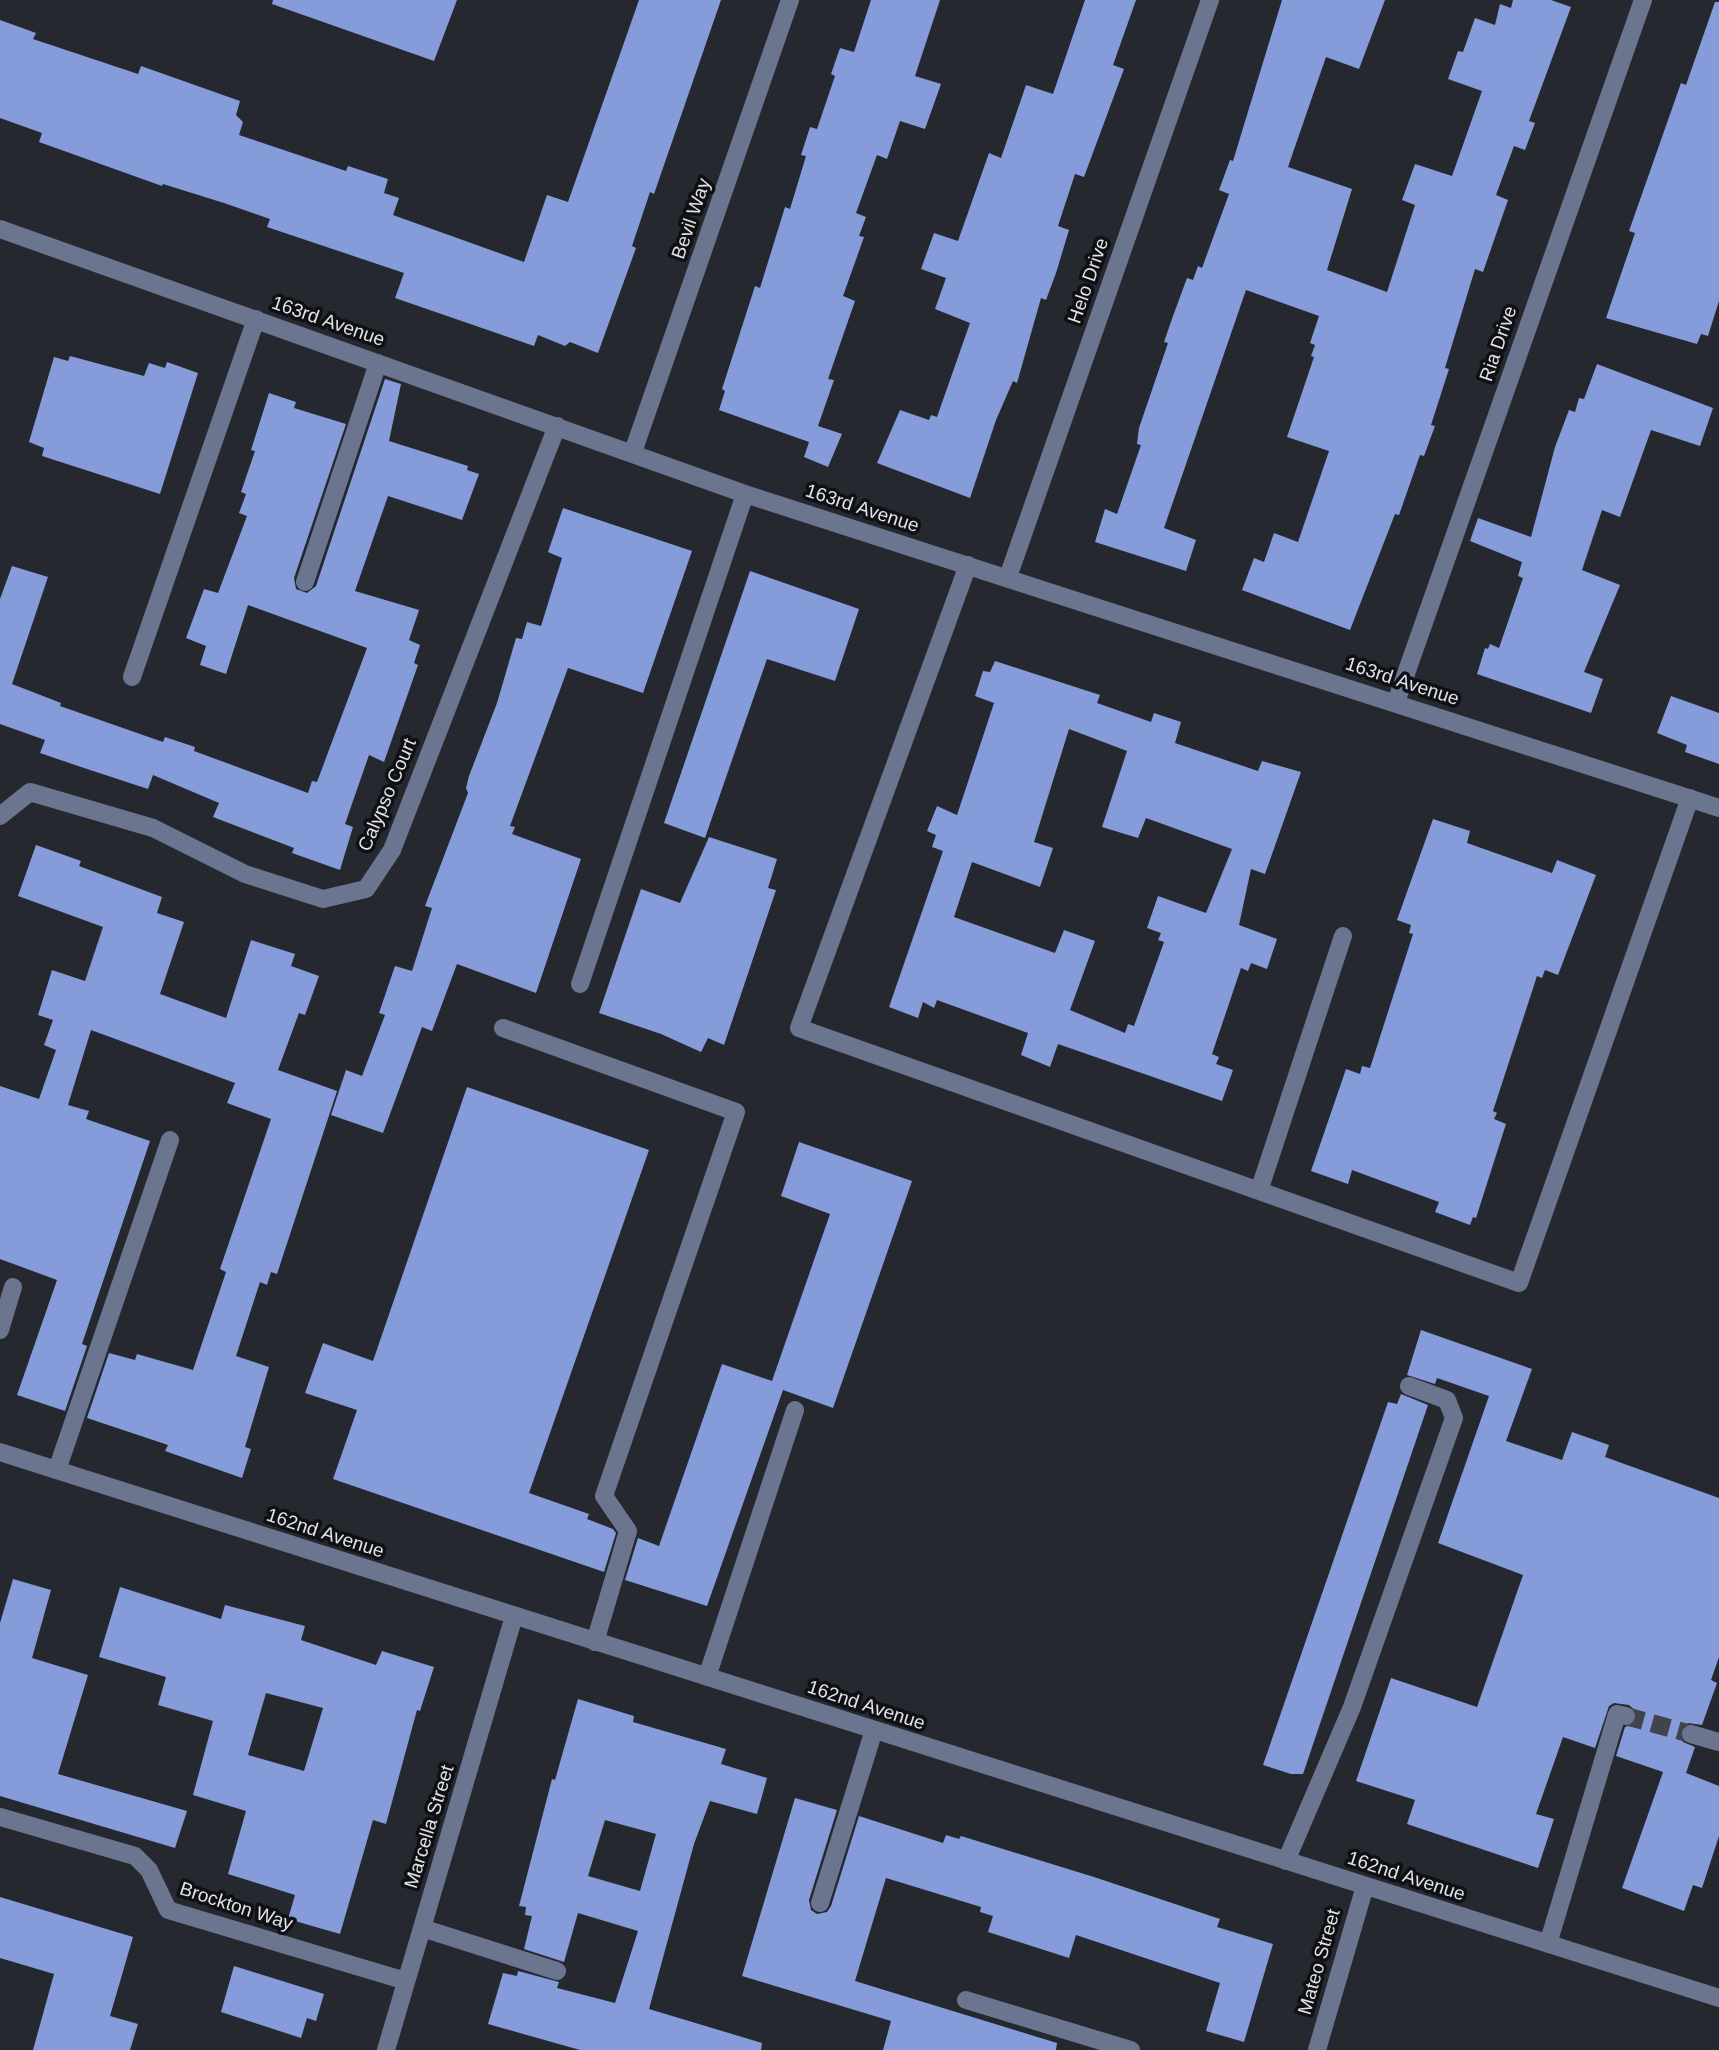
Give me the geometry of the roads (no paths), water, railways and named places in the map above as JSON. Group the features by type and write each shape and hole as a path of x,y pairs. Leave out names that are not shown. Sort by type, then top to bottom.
{"street":[{"name":"Bevil Way","path":"633,452 790,0"},
{"name":"Helo Drive","path":"1007,577 1210,0"},
{"name":"Ria Drive","path":"1396,702 1643,0"},
{"name":"163rd Avenue","path":"0,229 746,494 1719,808"},
{"path":"132,677 256,319"},
{"path":"305,582 378,363"},
{"name":"Calypso Court","path":"0,816 30,792 153,828 245,874 323,899 366,888 392,850 557,426"},
{"path":"580,984 746,494"},
{"path":"968,565 799,1028 1519,1283 1690,798"},
{"path":"1259,1191 1343,936"},
{"path":"503,1028 736,1112 604,1496 628,1531 595,1642"},
{"path":"57,1470 170,1140"},
{"path":"0,1330 13,1287"},
{"path":"1286,1861 1352,1707 1454,1418 1447,1400 1409,1386"},
{"path":"707,1677 795,1410"},
{"name":"162nd Avenue","path":"0,1452 1719,1998"},
{"name":"Marcella Street","path":"386,2050 514,1616"},
{"path":"1548,1944 1617,1714 1626,1716"},
{"path":"820,1903 874,1730"},
{"path":"1691,1734 1719,1742"},
{"name":"Brockton Way","path":"0,1817 135,1856 149,1870 168,1910 406,1981"},
{"name":"Mateo Street","path":"1317,2050 1365,1886"},
{"path":"422,1928 556,1971"},
{"path":"966,2000 1131,2050"}],"tunnel":[{"path":"1626,1716 1691,1734"}]}
